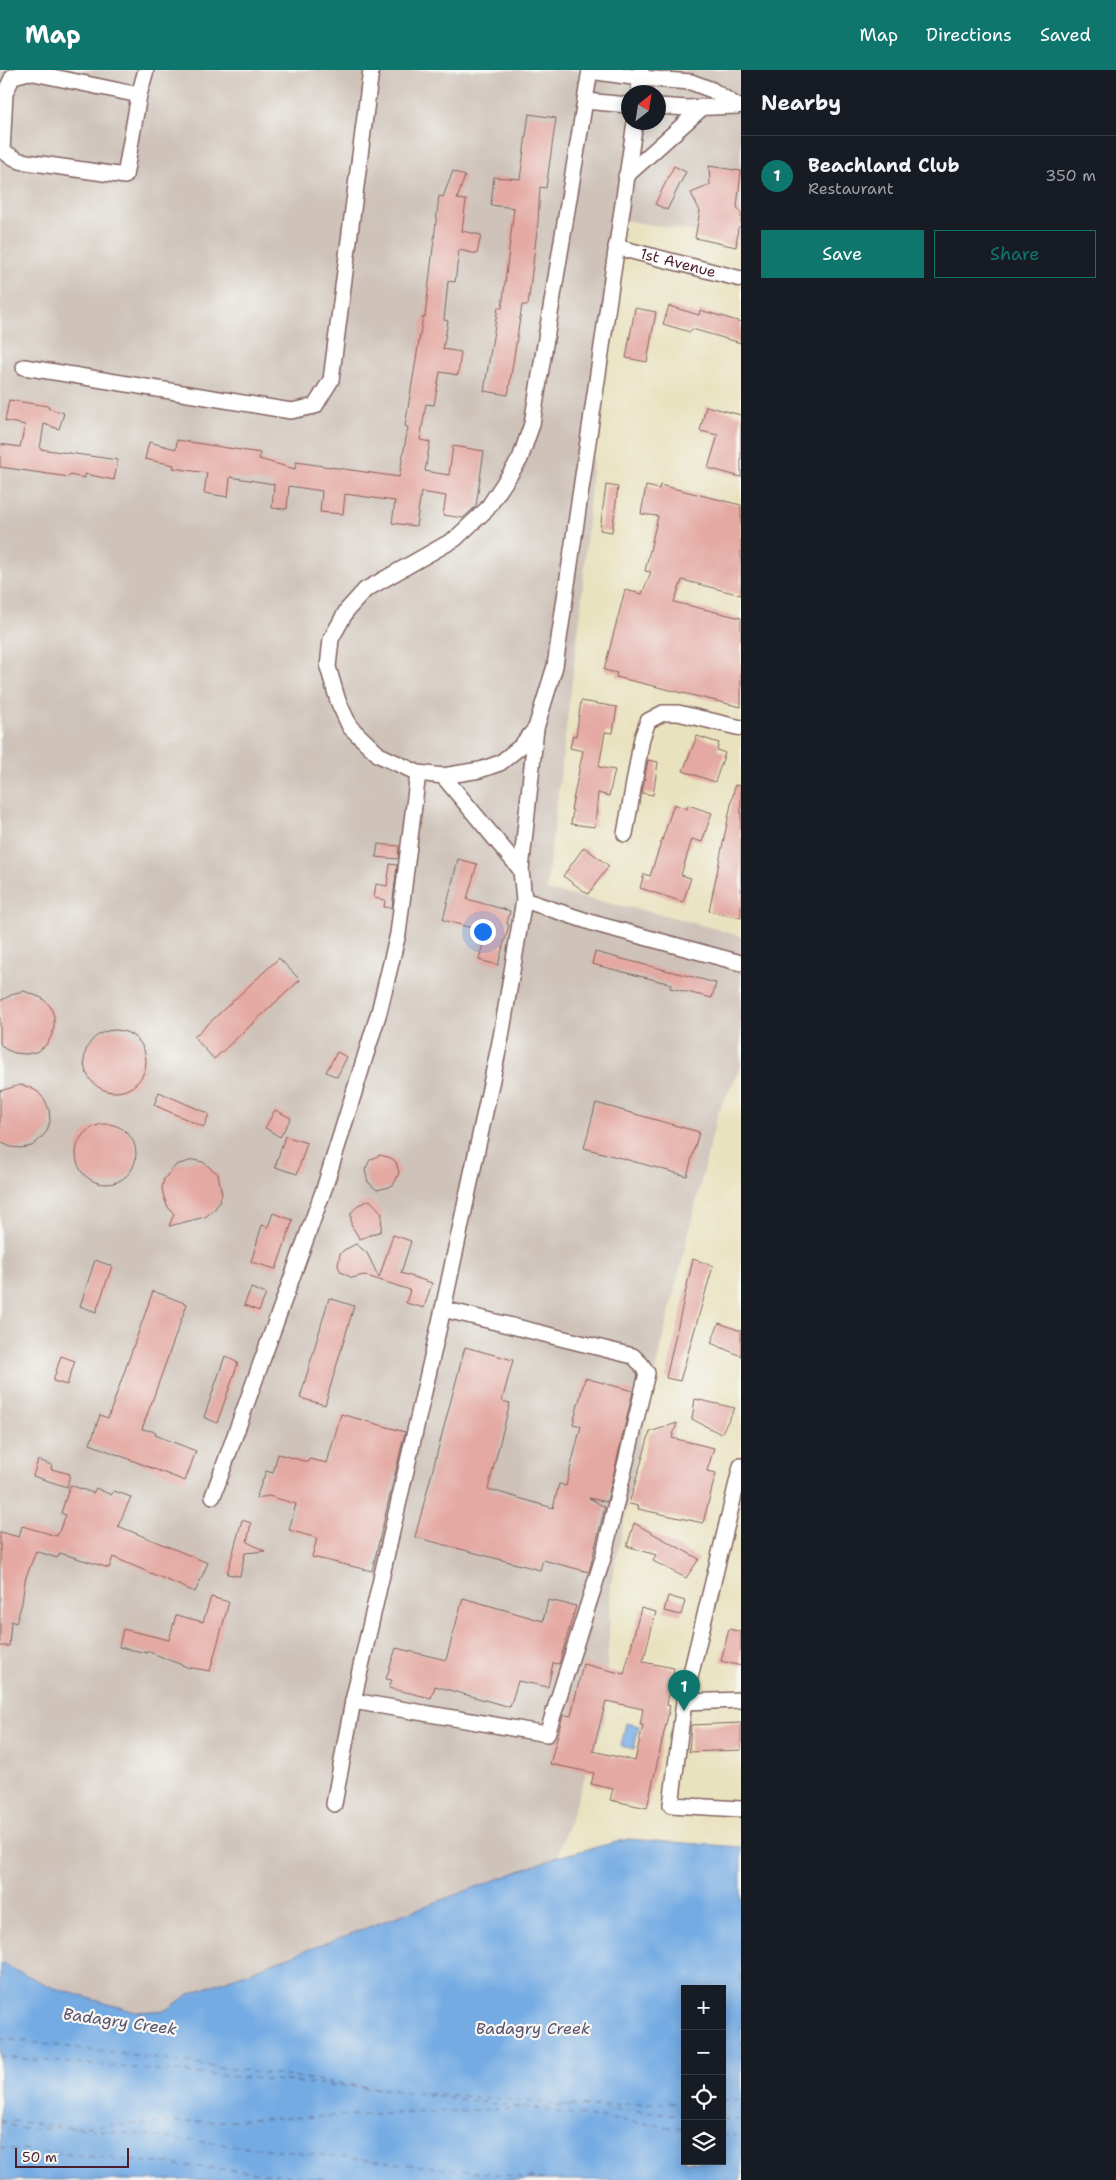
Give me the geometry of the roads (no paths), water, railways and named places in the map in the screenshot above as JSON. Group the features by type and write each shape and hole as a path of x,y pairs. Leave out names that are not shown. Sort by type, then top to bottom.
{"street":[{"path":"139,95 29,72 13,76 5,93 2,151 20,161 125,176 139,95 146,70"},
{"path":"24,367 291,412 315,406 331,380 371,70"},
{"path":"536,728 520,747 500,763 464,774 443,776 418,773 379,755 350,727 338,701 328,667 331,638 347,610 365,590 455,540 488,509 520,458 532,424 590,70 640,80 691,82 712,90 739,106"},
{"path":"694,70 712,90"},
{"path":"585,101 621,104"},
{"path":"666,106 739,106"},
{"path":"626,176 703,107"},
{"path":"334,1804 353,1700 443,1308 501,1037 524,900 520,870 536,728 556,666 634,130"},
{"name":"1st Avenue","path":"616,247 741,279"},
{"path":"625,834 642,738 648,721 663,712 678,712 741,728"},
{"path":"213,1496 325,1186 379,1012 398,934 418,773"},
{"path":"443,776 520,870"},
{"path":"524,900 596,924 741,963"},
{"path":"353,1700 547,1734 603,1558 647,1373 633,1356 443,1308"},
{"path":"741,1466 684,1702 671,1805 741,1809"},
{"path":"684,1702 741,1700"}],"water":[{"path":"626,1723 639,1726 634,1749 621,1746"},
{"name":"Badagry Creek","path":"628,1839 741,1847 741,2180 0,2180 0,1963 54,1988 136,2012 167,2010 189,1994 557,1857"}],"place":[{"name":"Beachland Club","path":"684,1711"}]}
